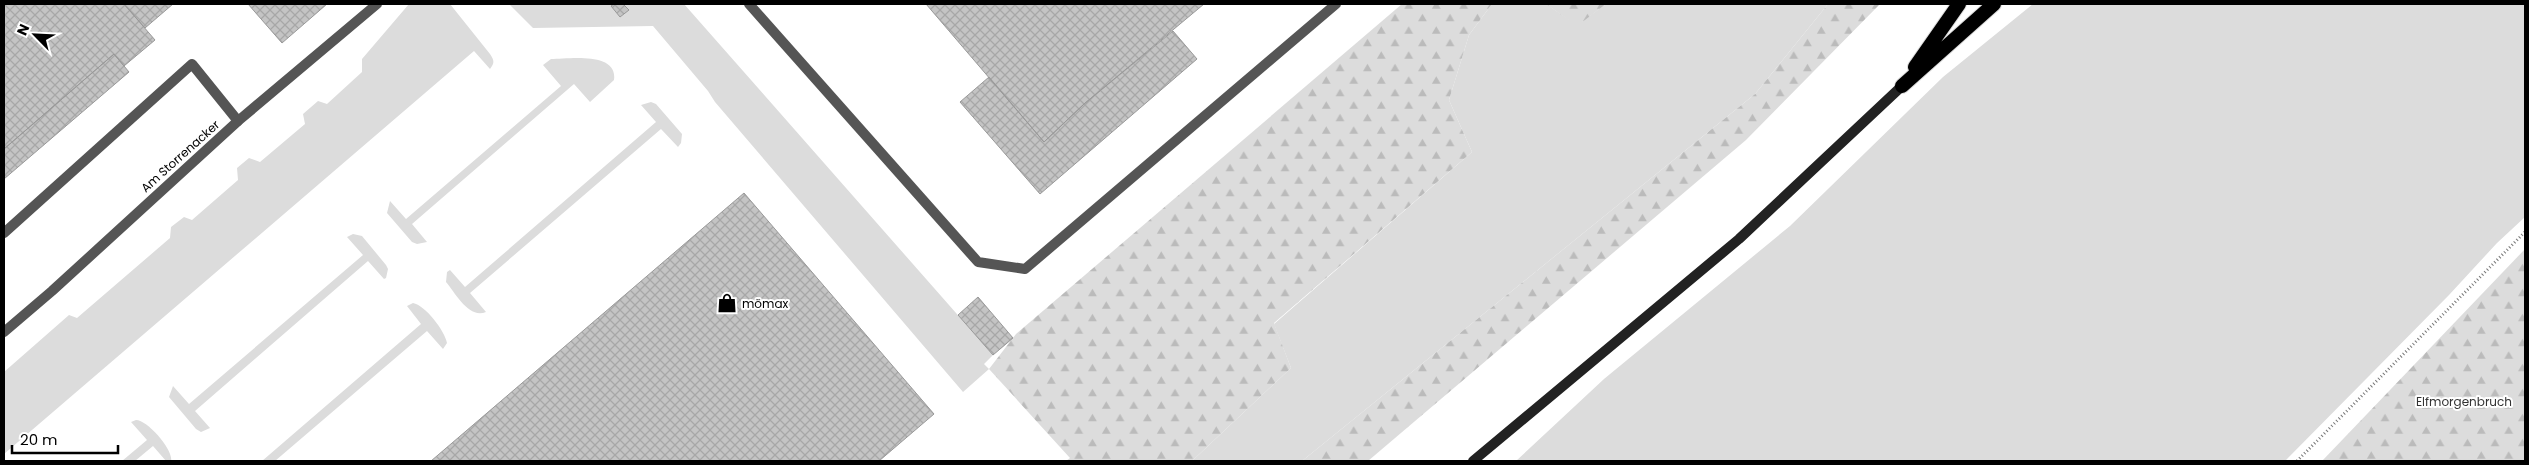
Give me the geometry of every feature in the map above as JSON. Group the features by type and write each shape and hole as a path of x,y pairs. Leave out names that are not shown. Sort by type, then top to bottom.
{"highway":[{"path":"1902,86 1959,4"},
{"path":"1902,86 1994,4"}],"main road":[{"path":"1473,461 1739,239 1902,86"}],"street":[{"name":"Am Storrenacker","path":"4,332 52,291 238,121 377,4"},
{"path":"750,4 978,262 1025,269 1336,4"},
{"path":"4,233 192,64 238,121"}],"path":[{"path":"2297,461 2525,232"}],"green space":[{"path":"409,4 450,4 491,56 493,63 490,69 474,51 4,454 4,372 69,315 77,318 170,238 171,227 184,217 192,220 238,180 237,168 249,158 260,162 305,124 303,114 318,101 327,104 362,72 362,59"},
{"path":"509,4 684,4 993,355 984,364 989,369 963,392 715,102 708,91 653,26 533,28"},
{"path":"1402,4 1492,4 1469,35 1449,100 1472,152 1274,323 1291,368 1192,461 1066,461 1070,458 989,369 1016,334"},
{"path":"1492,4 1546,4 1577,25 1606,4 1828,4 1755,94 1302,461 1192,461 1291,368 1274,324 1472,152 1449,100 1469,35"},
{"path":"1546,4 1606,4 1577,26"},
{"path":"1828,4 1880,4 1746,140 1368,461 1302,461 1755,94"},
{"path":"2033,4 2525,4 2525,217 2497,243 2449,295 2285,461 1516,461 1604,379 1790,226 1943,77"},
{"path":"579,58 600,61 608,64 613,71 614,80 590,102 574,84 412,224 427,242 417,244 412,242 387,213 390,201 406,219 561,86 543,65 551,59"},
{"path":"651,102 656,104 682,134 681,143 678,147 661,129 470,293 486,312 474,312 463,304 446,282 447,272 450,270 465,287 656,122 641,105"},
{"path":"353,234 362,236 386,265 388,269 386,278 384,279 368,261 195,411 210,428 201,432 196,429 169,397 173,386 189,404 363,255 347,237"},
{"name":"Elfmorgenbruch","path":"2525,249 2525,461 2322,461"},
{"path":"413,303 429,313 439,326 447,343 443,349 427,331 275,461 262,461 421,324 407,306"},
{"path":"136,420 147,425 159,437 171,456 171,461 166,461 153,446 135,461 122,461 147,440 131,422"}],"building":[{"path":"4,4 124,4 155,40 124,66 114,54 4,149"},
{"path":"124,4 173,4 145,28"},
{"path":"248,4 327,4 282,43"},
{"path":"623,4 629,10 620,17 611,6"},
{"path":"926,4 1204,4 1084,104 1044,142"},
{"path":"1173,31 1197,59 1040,194 960,102 989,77 1044,142 1084,104"},
{"path":"114,54 129,72 4,179 4,149"},
{"name":"mömax","path":"744,193 934,414 879,461 431,461"},
{"path":"978,297 1013,338 993,355 958,315"}],"place":[{"name":"mömax","path":"727,303"}]}
